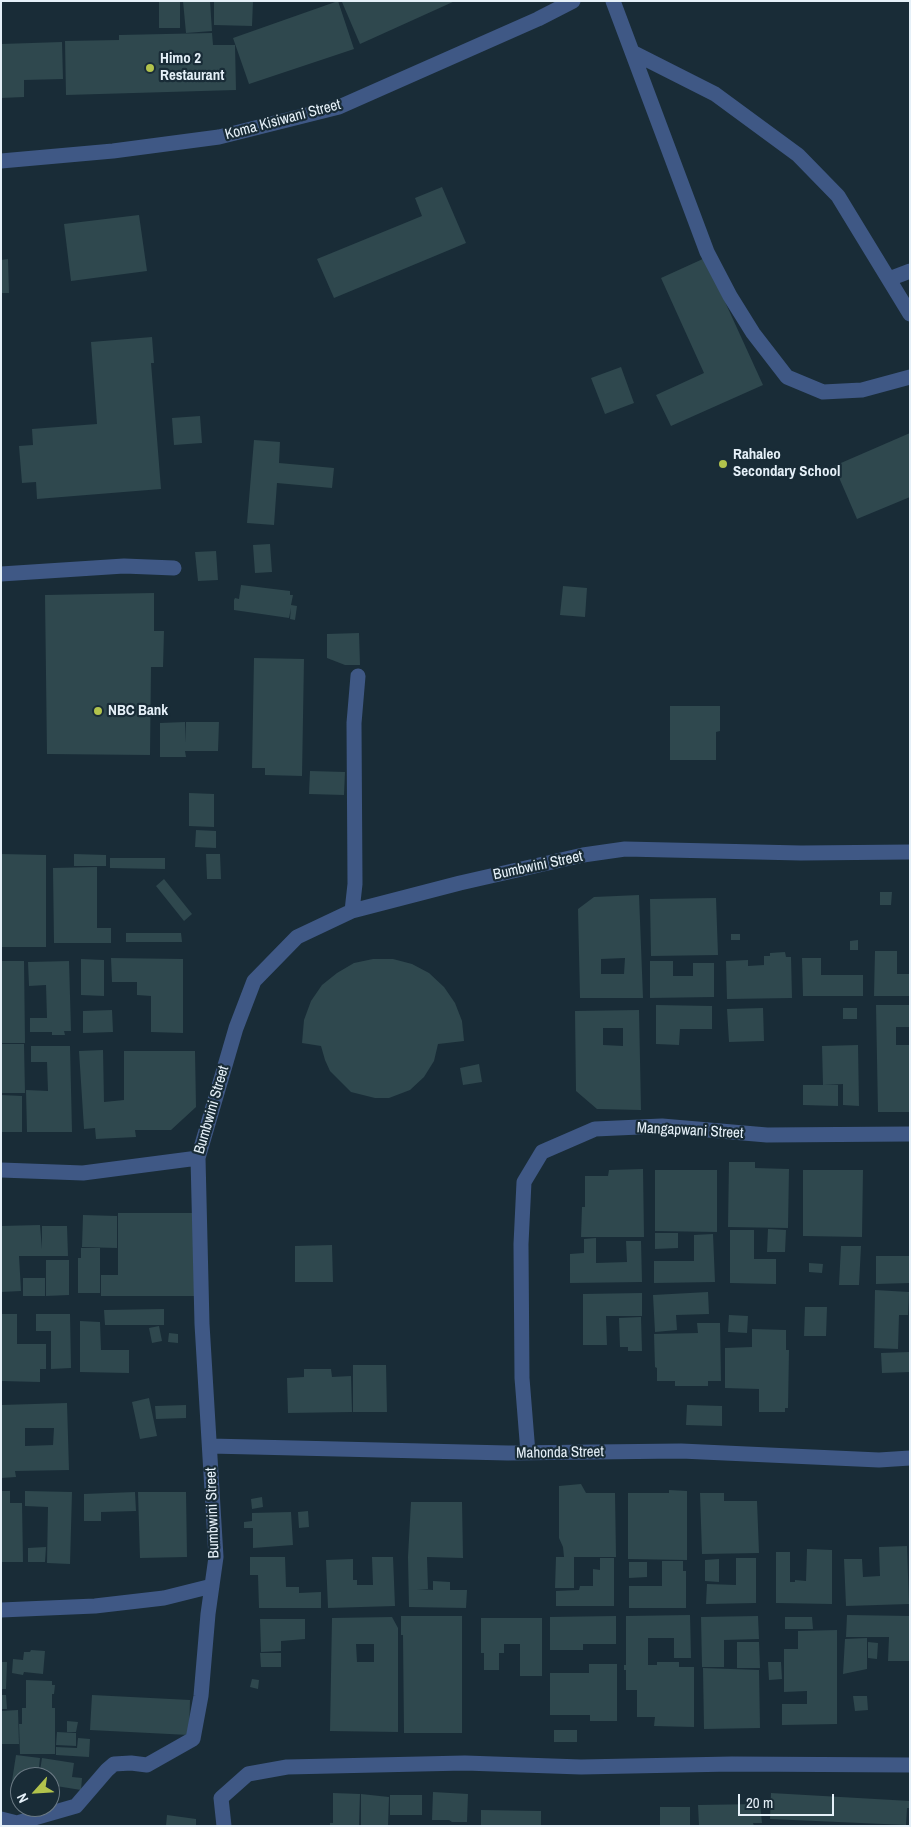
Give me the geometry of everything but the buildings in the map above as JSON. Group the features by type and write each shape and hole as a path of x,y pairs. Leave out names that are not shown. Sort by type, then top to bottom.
{"street":[{"name":"Koma Kisiwani Street","path":"1,161 113,151 219,137 338,107 538,19 573,1"},
{"path":"613,1 707,252 730,296 753,333 787,377 823,392 862,390 910,377"},
{"path":"632,52 715,94 798,155 838,196 910,314"},
{"path":"889,279 910,271"},
{"path":"1,574 124,566 174,568"},
{"path":"352,911 355,884 354,723 358,676"},
{"name":"Bumbwini Street","path":"1,1819 17,1824 76,1806 114,1764 131,1763 147,1765 193,1739 201,1696 208,1614 216,1557 202,1324 198,1158 236,1028 254,981 297,937 352,911 460,883 583,856 625,849 801,853 910,852"},
{"name":"Mangapwani Street","path":"528,1453 522,1378 521,1244 524,1182 542,1152 595,1129 662,1126 767,1135 910,1134"},
{"path":"1,1170 83,1173 198,1158"},
{"name":"Mahonda Street","path":"210,1446 528,1453 681,1451 879,1460 910,1458"},
{"path":"1,1610 95,1606 154,1599 212,1586"},
{"path":"224,1826 221,1798 248,1774 287,1767 465,1763 581,1766 732,1764 910,1765"}],"place":[{"name":"Himo 2 Restaurant","path":"150,68"},
{"name":"Rahaleo Secondary School","path":"723,464"},
{"name":"NBC Bank","path":"98,711"}]}
